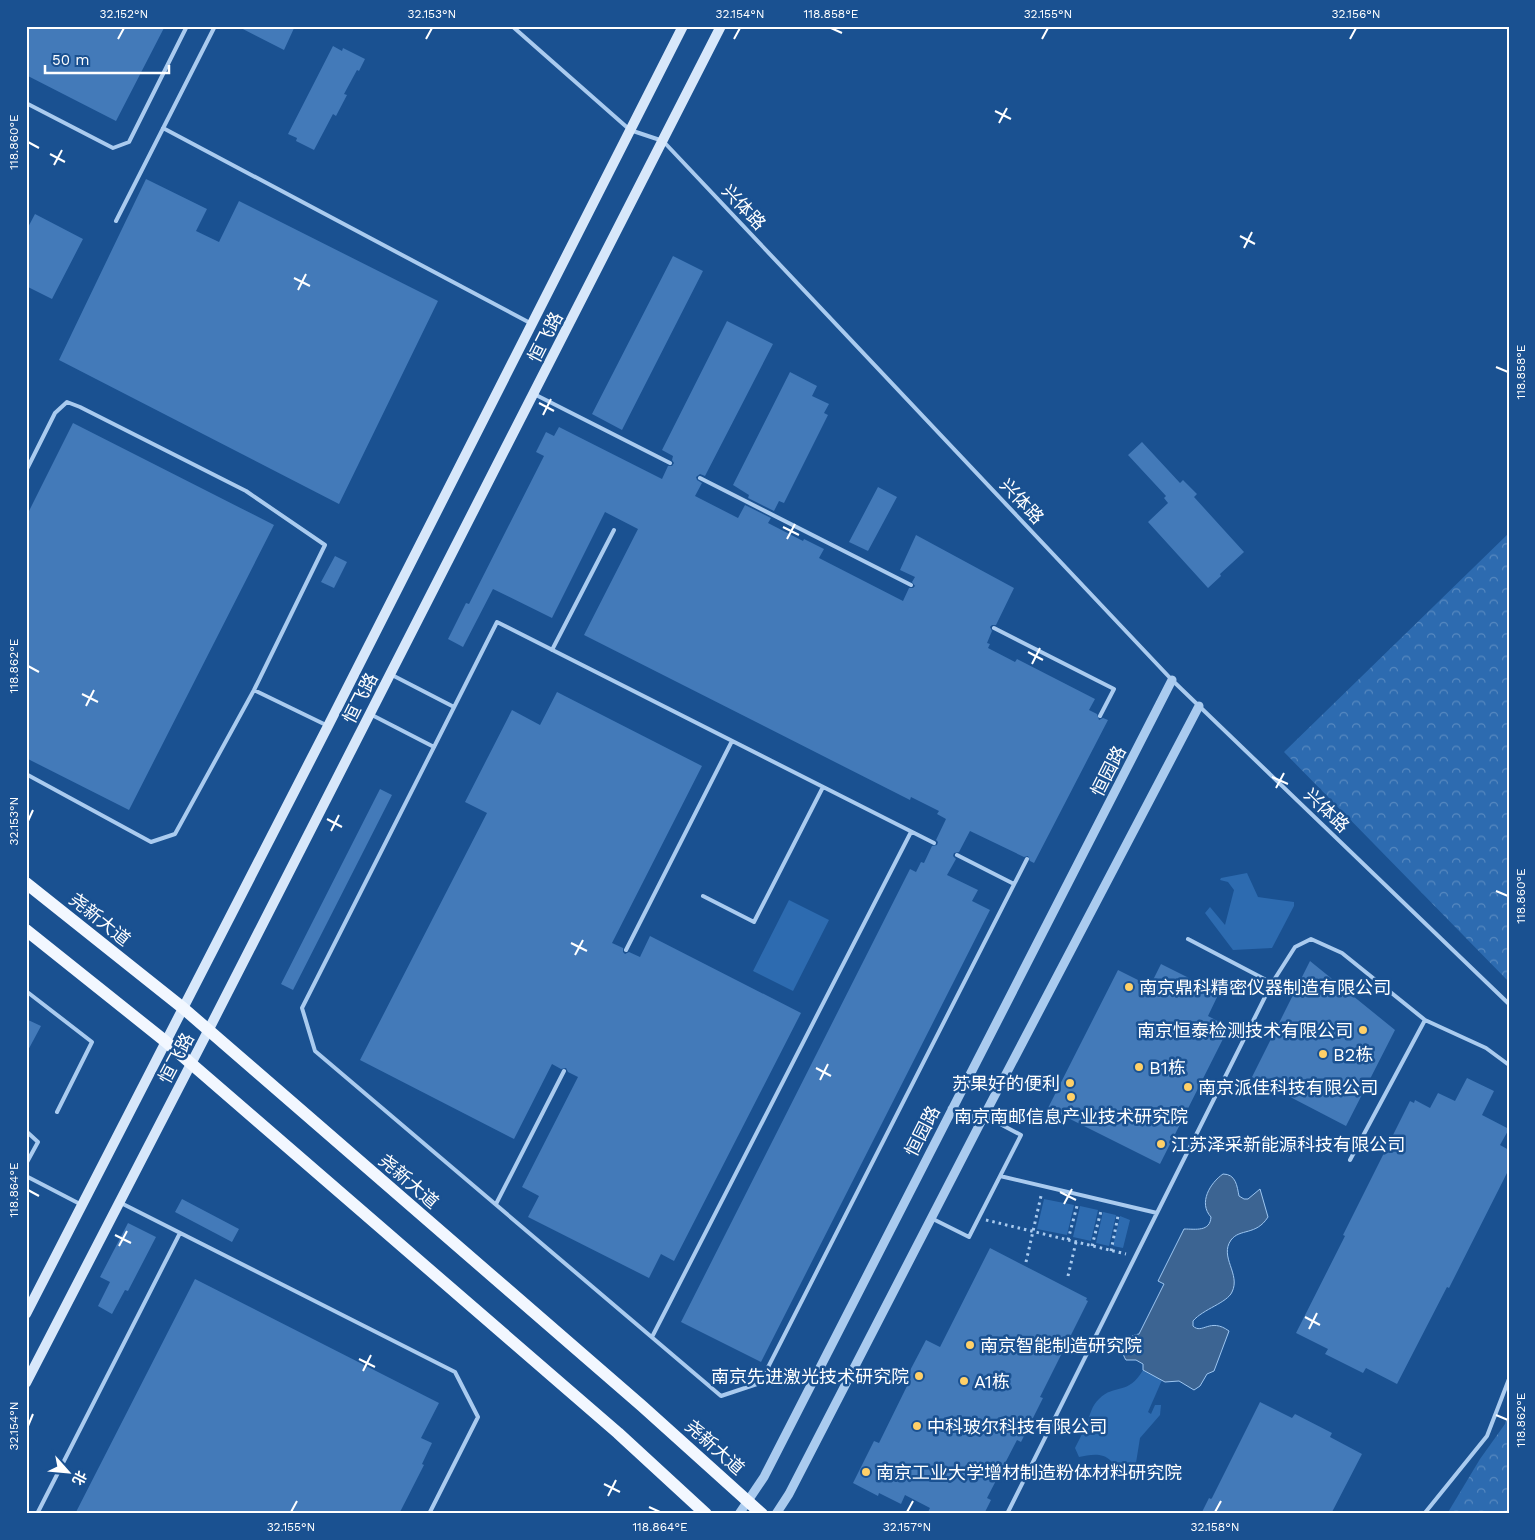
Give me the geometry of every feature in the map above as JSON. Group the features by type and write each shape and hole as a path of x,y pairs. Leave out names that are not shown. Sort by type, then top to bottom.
{"main road":[{"name":"恒飞路","path":"26,1314 328,726 683,26"},
{"name":"恒飞路","path":"26,1383 722,26"},
{"name":"尧新大道","path":"26,883 183,1008 642,1406 762,1514"},
{"path":"26,930 166,1041 618,1434 706,1514"}],"street":[{"name":"恒园路","path":"739,1514 764,1477 1172,680"},
{"path":"776,1514 789,1494 1199,706"},
{"path":"952,1109 983,1119"}],"lane":[{"path":"26,103 112,148 129,142 187,26"},
{"path":"116,221 215,26"},
{"name":"兴体路","path":"512,26 630,130 663,141 1172,680 1509,1004"},
{"path":"163,128 532,324"},
{"path":"534,394 670,463"},
{"path":"26,470 55,413 67,402 246,491 325,545 254,690 175,834 151,842 26,774"},
{"path":"700,478 910,585"},
{"path":"552,650 614,530"},
{"path":"934,843 497,622 302,1008 316,1051 721,1396 760,1384 1027,859"},
{"path":"994,628 1114,689 1100,716"},
{"path":"390,675 454,707"},
{"path":"254,690 328,726"},
{"path":"370,714 434,747"},
{"path":"626,950 732,741"},
{"path":"703,896 754,922 823,787"},
{"path":"652,1337 911,832"},
{"path":"958,855 1014,884"},
{"path":"1188,939 1272,983"},
{"path":"1007,1514 1272,983 1295,947 1312,939 1342,953 1424,1020 1486,1048 1509,1065"},
{"path":"26,992 92,1042 57,1112"},
{"path":"1350,1160 1424,1020"},
{"path":"496,1204 564,1070"},
{"path":"931,1218 969,1238 1021,1135 983,1119"},
{"path":"26,1131 38,1142 26,1164"},
{"path":"26,1176 82,1205"},
{"path":"1000,1176 1157,1213"},
{"path":"119,1202 455,1372 478,1417 429,1514"},
{"path":"37,1514 180,1233"},
{"path":"1424,1514 1487,1436 1509,1379"}],"path":[{"path":"1026,1262 1041,1196"},
{"path":"1068,1240 1077,1206"},
{"path":"1092,1246 1101,1211"},
{"path":"1111,1251 1118,1216"},
{"path":"978,1218 1135,1256"},
{"path":"1068,1276 1076,1242"}],"green space":[{"path":"1509,533 1509,982 1284,752"},
{"path":"1247,873 1258,897 1294,902 1294,906 1272,948 1233,950 1205,913 1210,907 1225,925 1234,890 1228,882 1220,880 1221,878"},
{"path":"789,900 829,920 793,991 753,971"},
{"path":"1044,1199 1074,1205 1067,1235 1037,1229"},
{"path":"1080,1206 1098,1210 1091,1241 1073,1237"},
{"path":"1103,1212 1116,1215 1109,1246 1096,1243"},
{"path":"1120,1216 1130,1220 1123,1248 1113,1246"},
{"path":"1143,1370 1162,1380 1148,1412 1151,1414 1155,1405 1161,1405 1160,1415 1140,1438 1135,1469 1125,1476 1104,1456 1079,1457 1075,1448 1097,1401 1105,1394 1132,1383"},
{"path":"1509,1412 1509,1514 1447,1514 1480,1459 1505,1424"}],"shaded area":[{"path":"1223,1174 1233,1178 1239,1196 1244,1199 1248,1199 1260,1189 1268,1217 1258,1227 1239,1234 1231,1240 1227,1253 1234,1279 1232,1292 1193,1321 1193,1326 1196,1328 1217,1326 1229,1331 1214,1371 1207,1374 1200,1386 1194,1390 1179,1381 1165,1382 1143,1370 1143,1364 1136,1360 1126,1360 1123,1347 1130,1337 1139,1334 1164,1284 1158,1281 1184,1229 1202,1229 1210,1222 1211,1217 1207,1212 1206,1206 1207,1194"}],"building":[{"path":"26,26 165,26 116,121 26,75"},
{"path":"237,26 295,26 284,50"},
{"path":"333,46 342,51 343,48 365,59 344,94 347,95 336,116 333,114 314,150 296,141 297,138 288,134"},
{"path":"146,179 207,209 196,231 219,242 239,201 438,301 339,504 59,360"},
{"path":"35,214 83,239 52,299 26,286 26,231"},
{"path":"673,256 703,271 622,430 592,414"},
{"path":"727,321 773,344 705,476 700,474 696,477 702,483 695,496 738,518 745,505 771,518 768,523 803,541 804,539 824,549 819,558 903,601 909,588 915,586 912,582 915,577 900,570 916,535 1014,588 996,625 990,627 992,631 987,643 990,644 988,648 1015,662 1017,659 1095,699 1089,710 1097,714 1099,720 1103,718 1108,720 1034,863 1030,861 1028,856 1024,857 970,831 959,852 954,853 953,856 956,859 947,875 978,890 972,901 990,910 761,1362 681,1322 910,869 916,872 921,862 924,863 932,846 937,845 938,842 936,840 946,819 937,814 939,811 911,797 910,800 584,635 638,529 605,512 552,618 493,589 463,647 448,639 466,603 469,604 544,456 536,452 546,432 554,436 559,427 662,479 668,466 672,466 674,463 672,460 673,456 662,450"},
{"path":"790,372 817,386 812,396 829,404 824,413 828,415 784,503 779,501 774,511 748,498 749,495 733,485"},
{"path":"73,423 274,525 129,810 26,758 26,517"},
{"path":"1142,442 1180,483 1183,480 1197,494 1194,497 1244,552 1208,588 1148,522 1168,503 1164,498 1166,496 1128,455"},
{"path":"878,487 897,497 868,551 849,542"},
{"path":"335,556 347,562 334,588 321,582"},
{"path":"557,692 702,766 612,943 623,948 625,954 629,952 640,957 650,936 801,1013 674,1261 661,1254 649,1278 528,1217 539,1196 522,1187 578,1077 568,1072 566,1068 561,1069 552,1064 514,1139 360,1060 487,813 465,802 512,710 540,725"},
{"path":"380,789 392,795 293,990 281,984"},
{"name":"B2栋","path":"1310,961 1395,1030 1346,1126 1252,1077"},
{"name":"B1栋","path":"1161,964 1219,993 1208,1016 1229,1027 1160,1164 1048,1108 1118,970 1150,986"},
{"path":"26,1019 41,1026 26,1054"},
{"path":"1467,1078 1494,1091 1482,1115 1509,1129 1500,1145 1509,1150 1509,1169 1449,1288 1447,1287 1397,1384 1366,1368 1363,1373 1325,1354 1328,1349 1296,1333 1410,1101 1414,1103 1415,1100 1430,1108 1438,1093 1455,1101"},
{"path":"182,1199 239,1229 232,1242 175,1212"},
{"path":"128,1223 156,1237 128,1291 125,1290 112,1314 98,1306 110,1282 100,1277"},
{"name":"A1栋","path":"990,1248 1087,1298 1086,1300 1088,1301 1040,1397 1043,1398 1021,1442 1017,1440 987,1498 991,1500 984,1514 927,1514 930,1508 905,1495 901,1504 879,1493 878,1496 853,1483 874,1441 879,1443 908,1384 904,1382 926,1340 940,1347"},
{"path":"195,1279 439,1403 421,1438 432,1443 422,1464 424,1465 399,1514 75,1514"},
{"path":"1260,1402 1292,1418 1295,1414 1332,1433 1330,1437 1362,1454 1331,1514 1201,1514 1209,1498 1212,1498"}],"place":[{"name":"南京鼎科精密仪器制造有限公司","path":"1129,987"},
{"name":"南京恒泰检测技术有限公司","path":"1363,1030"},
{"name":"B2栋","path":"1323,1054"},
{"name":"B1栋","path":"1139,1067"},
{"name":"苏果好的便利","path":"1070,1083"},
{"name":"南京派佳科技有限公司","path":"1188,1087"},
{"name":"南京南邮信息产业技术研究院","path":"1071,1097"},
{"name":"江苏泽采新能源科技有限公司","path":"1161,1144"},
{"name":"南京智能制造研究院","path":"970,1345"},
{"name":"南京先进激光技术研究院","path":"919,1376"},
{"name":"A1栋","path":"964,1381"},
{"name":"中科玻尔科技有限公司","path":"917,1426"},
{"name":"南京工业大学增材制造粉体材料研究院","path":"866,1472"}]}
